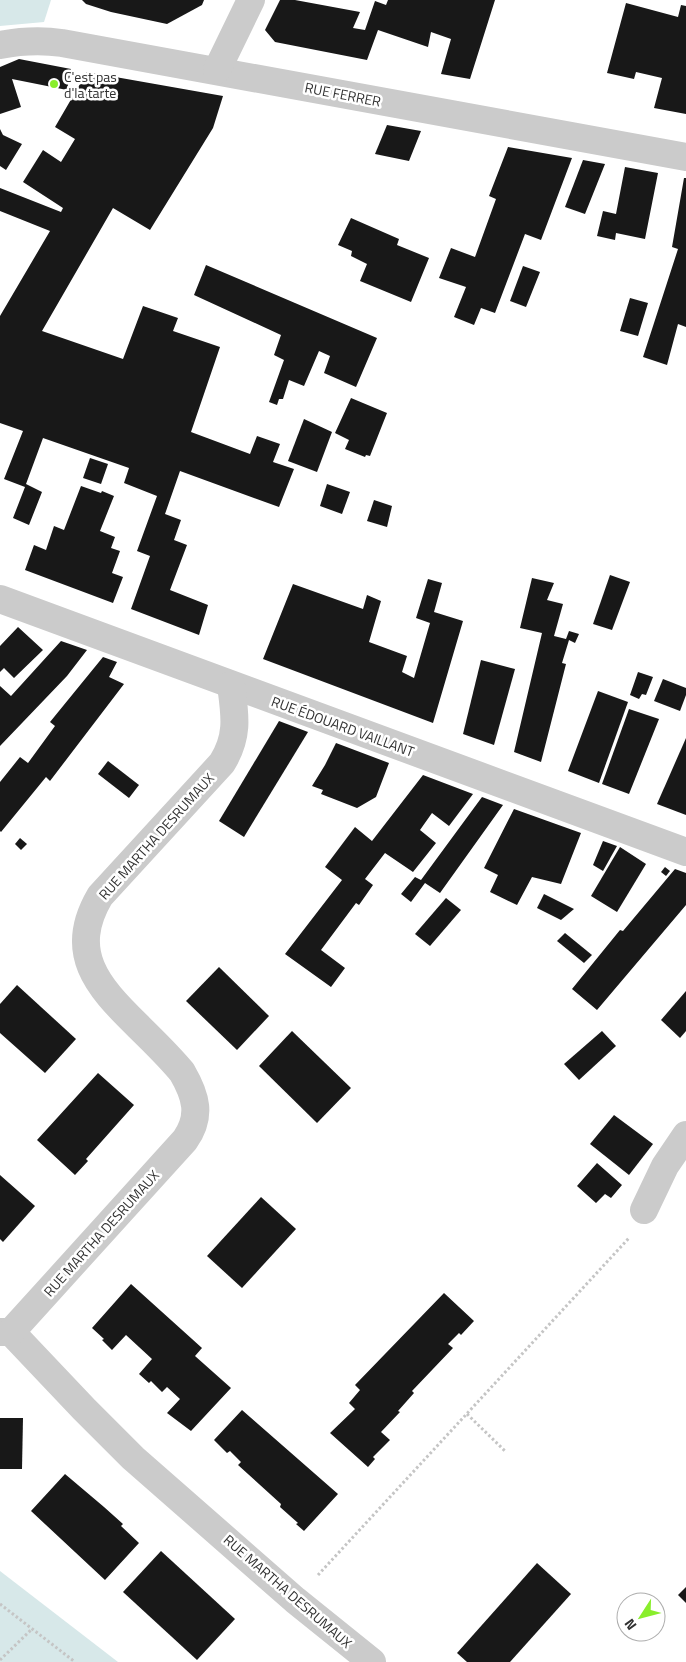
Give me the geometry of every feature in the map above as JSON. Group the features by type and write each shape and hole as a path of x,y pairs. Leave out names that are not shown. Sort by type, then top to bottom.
{"street":[{"path":"217,70 251,0"},
{"name":"RUE FERRER","path":"0,45 43,40 217,70 686,158"},
{"name":"RUE ÉDOUARD VAILLANT","path":"0,600 686,852"},
{"name":"RUE MARTHA DESRUMAUX","path":"231,685 235,724 230,750 222,763 100,896 91,910 85,942 88,959 105,993 182,1072 190,1086 194,1103 196,1115 193,1129 185,1140 5,1332 133,1458 296,1600 372,1662"},
{"path":"644,1210 665,1166 686,1135"}],"path":[{"path":"296,1600 636,1230 644,1210"},
{"path":"467,1414 506,1452"},
{"path":"0,1604 75,1662"},
{"path":"0,1660 32,1629"}],"shaded area":[{"path":"0,0 51,0 44,22 0,26"},
{"path":"0,1571 118,1662 0,1662"}],"building":[{"path":"82,0 204,0 202,5 167,24 111,12 86,4"},
{"path":"280,0 295,0 360,12 353,28 365,30 375,1 386,5 388,0 495,0 470,79 441,74 451,39 431,32 428,47 378,30 367,60 275,42 265,30"},
{"path":"626,3 678,17 681,5 686,6 686,114 654,108 662,78 636,72 634,79 607,73"},
{"name":"C'est pas d'la tarte","path":"19,59 71,69 67,90 12,79 21,107 0,114 0,67"},
{"path":"87,72 223,96 213,128 150,230 113,208 42,331 123,359 143,306 178,318 173,331 220,347 191,432 250,454 257,436 280,444 273,462 294,469 279,507 180,471 165,514 181,520 174,540 187,545 170,590 208,605 199,635 131,609 150,556 137,551 157,496 124,483 129,468 43,438 26,484 42,492 29,525 13,518 25,487 4,479 23,431 0,423 0,316 50,231 0,211 0,188 61,212 63,208 23,182 43,150 61,162 75,139 55,127"},
{"path":"387,125 421,131 409,161 375,154"},
{"path":"0,129 3,135 22,144 6,170 0,166"},
{"path":"508,147 572,158 541,240 525,234 495,313 481,308 474,325 454,317 466,287 439,278 451,248 475,257 496,199 489,196"},
{"path":"583,160 605,164 585,214 565,207"},
{"path":"625,167 658,173 645,239 616,233 615,240 597,236 603,211 616,214"},
{"path":"684,178 686,178 686,327 678,324 667,365 643,357 678,249 672,247"},
{"path":"351,218 399,239 397,245 429,258 411,302 360,281 367,264 351,256 352,251 338,245"},
{"path":"206,265 377,338 356,387 324,373 330,356 319,351 304,386 289,380 283,399 279,399 277,405 269,402 284,360 274,355 281,335 194,295"},
{"path":"523,266 540,272 526,307 510,301"},
{"path":"630,298 648,303 638,336 620,331"},
{"path":"351,398 387,413 370,456 366,455 365,457 345,449 349,440 335,433"},
{"path":"304,419 332,432 317,472 288,461"},
{"path":"90,458 108,464 101,484 83,478"},
{"path":"327,484 350,492 342,514 320,506"},
{"path":"81,486 114,496 100,531 115,537 111,548 120,551 112,573 123,577 113,603 25,570 34,545 46,550 54,526 64,530"},
{"path":"374,500 392,506 387,527 367,521"},
{"path":"610,575 630,582 612,630 593,624"},
{"path":"532,578 554,583 547,600 563,604 554,636 566,639 569,631 579,634 575,643 569,640 562,663 566,664 541,762 514,752 542,633 520,628"},
{"path":"428,579 442,583 434,612 463,621 433,723 263,659 293,584 363,609 367,595 381,601 369,642 407,656 402,672 414,678 430,623 416,618"},
{"path":"18,627 43,650 14,678 4,668 0,672 0,646"},
{"path":"61,641 87,650 67,676 0,746 0,686 11,696"},
{"path":"103,657 117,662 109,677 124,684 50,781 46,777 1,832 0,782 20,757 28,763 55,726 50,722"},
{"path":"481,660 515,669 494,745 463,734"},
{"path":"638,672 653,677 646,695 642,694 639,699 630,695"},
{"path":"663,679 686,688 686,695 680,711 654,701"},
{"path":"598,691 628,702 599,783 568,771"},
{"path":"629,709 659,719 629,794 602,784"},
{"path":"279,721 308,732 244,837 219,821"},
{"path":"686,738 686,815 657,804"},
{"path":"336,743 389,763 376,797 357,808 321,794 323,790 312,786"},
{"path":"108,761 139,785 129,798 98,774"},
{"path":"423,775 473,794 449,826 432,813 420,830 436,843 413,872 385,853 365,879 373,885 359,905 356,903 321,950 345,968 331,987 285,954 342,880 325,867 355,827 372,841"},
{"path":"482,797 503,805 440,893 425,883 411,902 401,894 415,877 421,880"},
{"path":"514,809 581,833 561,884 532,877 517,905 490,892 498,875 484,868"},
{"path":"20,838 27,844 21,850 15,844"},
{"path":"603,841 617,846 603,871 593,865"},
{"path":"620,847 646,864 617,912 591,896"},
{"path":"665,867 670,871 666,876 661,872"},
{"path":"675,869 686,873 686,905 597,1010 572,989 620,930 623,931"},
{"path":"544,894 574,909 561,920 537,908"},
{"path":"446,898 461,910 430,946 415,934"},
{"path":"565,933 592,955 584,963 557,941"},
{"path":"219,967 269,1016 237,1050 186,1001"},
{"path":"17,985 76,1039 45,1073 0,1033 0,1004"},
{"path":"686,991 686,1031 680,1038 661,1020"},
{"path":"292,1031 351,1088 317,1123 259,1066"},
{"path":"602,1031 616,1046 579,1080 564,1064"},
{"path":"98,1073 134,1105 86,1159 88,1161 75,1175 37,1140"},
{"path":"614,1115 653,1144 629,1175 590,1144"},
{"path":"597,1163 622,1185 611,1198 605,1194 596,1203 577,1186"},
{"path":"0,1175 35,1206 3,1242 0,1239"},
{"path":"261,1197 296,1229 242,1288 207,1256"},
{"path":"131,1284 202,1348 195,1356 231,1388 191,1431 167,1413 180,1399 167,1387 162,1392 151,1381 149,1383 139,1374 152,1359 126,1335 112,1350 92,1328"},
{"path":"444,1293 474,1321 461,1335 459,1333 448,1344 453,1348 412,1391 414,1393 398,1411 400,1412 381,1432 390,1440 373,1457 375,1459 368,1467 330,1433 355,1409 349,1403 360,1390 355,1385"},
{"path":"242,1410 338,1494 304,1531 280,1507 281,1504 238,1465 241,1462 230,1451 227,1453 214,1440"},
{"path":"0,1418 23,1418 22,1469 0,1469"},
{"path":"65,1474 123,1524 121,1526 139,1543 105,1580 31,1511"},
{"path":"161,1551 235,1619 197,1660 123,1592"},
{"path":"537,1563 571,1594 510,1662 467,1662 457,1653"},
{"path":"686,1587 686,1603 678,1595"}],"place":[{"name":"C'est pas d'la tarte","path":"54,84"}]}
